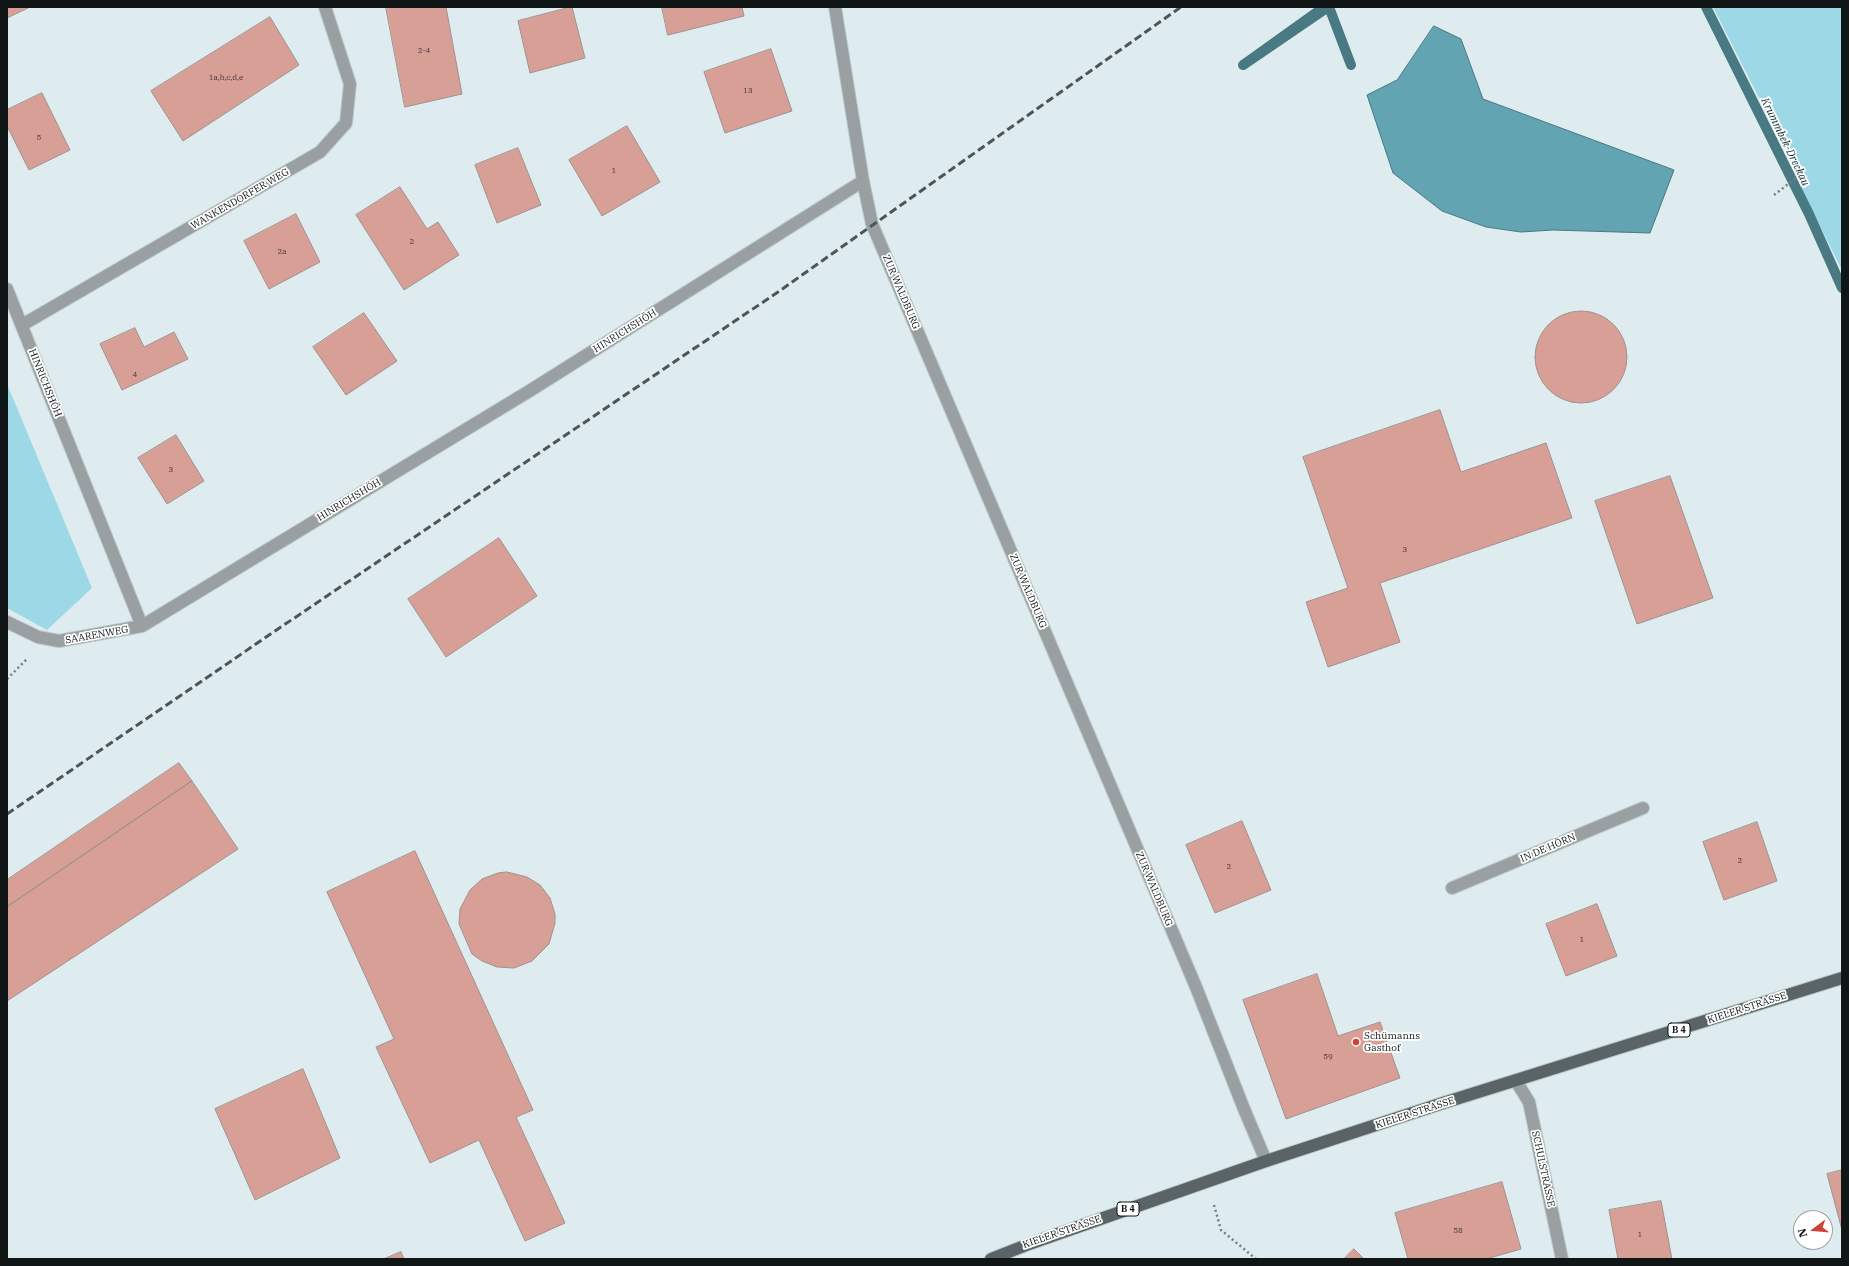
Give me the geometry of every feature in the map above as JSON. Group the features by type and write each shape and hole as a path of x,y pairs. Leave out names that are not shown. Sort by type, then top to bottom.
{"main road":[{"name":"KIELER STRASSE","path":"991,1259 1029,1244 1266,1161 1842,978"}],"street":[{"name":"WANKENDORFER WEG","path":"22,325 320,152 346,123 350,84 325,7"},
{"name":"ZUR WALDBURG","path":"835,7 863,181 872,224 1196,987 1266,1161"},
{"name":"HINRICHSHÖH","path":"7,289 142,626 531,390 863,181"},
{"name":"SAARENWEG","path":"7,622 38,637 59,641 142,626"},
{"name":"IN DE HÖRN","path":"1452,888 1643,808"},
{"name":"SCHULSTRASSE","path":"1516,1081 1529,1102 1562,1259"}],"path":[{"path":"1774,195 1805,171"},
{"path":"1205,1182 1221,1230 1256,1259"}],"shaded area":[{"path":"1713,7 1842,7 1842,270 1802,190 1790,159"},
{"path":"1434,26 1461,39 1483,99 1674,170 1650,233 1553,230 1521,232 1486,227 1442,211 1393,173 1367,95 1397,80"},
{"path":"7,384 92,588 47,630 7,608"}],"building":[{"path":"7,7 27,7 28,8 7,18"},
{"path":"386,7 446,7 462,94 405,107"},
{"path":"572,7 585,58 530,73 518,21"},
{"path":"662,7 742,7 744,16 668,35"},
{"path":"270,17 299,65 183,141 151,91"},
{"path":"771,49 792,111 725,133 704,72"},
{"path":"42,93 70,150 29,170 7,126 7,110"},
{"path":"627,126 660,182 602,216 569,160"},
{"path":"518,148 541,205 497,223 475,165"},
{"path":"400,187 427,229 438,222 459,255 404,290 356,215"},
{"path":"296,214 320,262 269,289 244,241"},
{"path":"1581,311 1590,312 1607,319 1619,331 1626,348 1626,366 1619,383 1607,395 1590,402 1581,403 1572,402 1555,395 1543,383 1536,366 1535,357 1536,348 1543,331 1555,319 1572,312"},
{"path":"364,313 397,361 346,395 313,347"},
{"path":"135,328 144,347 174,332 188,359 122,390 100,344"},
{"path":"1440,410 1461,472 1546,443 1572,518 1380,583 1400,642 1328,667 1306,602 1348,588 1303,457"},
{"path":"176,435 204,481 167,504 138,458"},
{"path":"1670,476 1713,598 1637,624 1595,501"},
{"path":"499,538 537,596 446,657 408,599"},
{"path":"179,763 192,781 7,907 7,880"},
{"path":"192,781 238,849 7,1001 7,907"},
{"path":"1242,821 1271,890 1215,913 1186,845"},
{"path":"1757,822 1777,881 1724,900 1703,842"},
{"path":"415,851 533,1110 516,1117 565,1223 525,1241 479,1140 430,1163 376,1047 394,1039 327,892"},
{"path":"507,872 527,877 540,885 550,898 555,914 555,923 549,944 532,961 514,968 497,967 482,961 472,954 459,924 460,909 470,890 482,879 498,873"},
{"path":"1597,904 1617,956 1566,976 1546,924"},
{"path":"1317,974 1338,1036 1380,1022 1400,1078 1286,1119 1243,1000"},
{"path":"303,1069 340,1158 255,1200 215,1109"},
{"path":"1842,1170 1842,1230 1827,1174"},
{"path":"1502,1182 1521,1249 1486,1259 1408,1259 1395,1213"},
{"path":"1661,1201 1672,1259 1618,1259 1609,1210"},
{"path":"1354,1249 1364,1259 1344,1259"},
{"path":"401,1252 404,1259 384,1259"}],"waterway":[{"path":"1324,7 1243,65 1328,7"},
{"path":"1329,7 1351,65"},
{"name":"Krummbek-Dreckau","path":"1706,7 1809,214 1842,288"}],"railway":[{"path":"7,814 278,629 778,292 1181,7"}],"place":[{"name":"Schümanns Gasthof","path":"1356,1042"}]}
